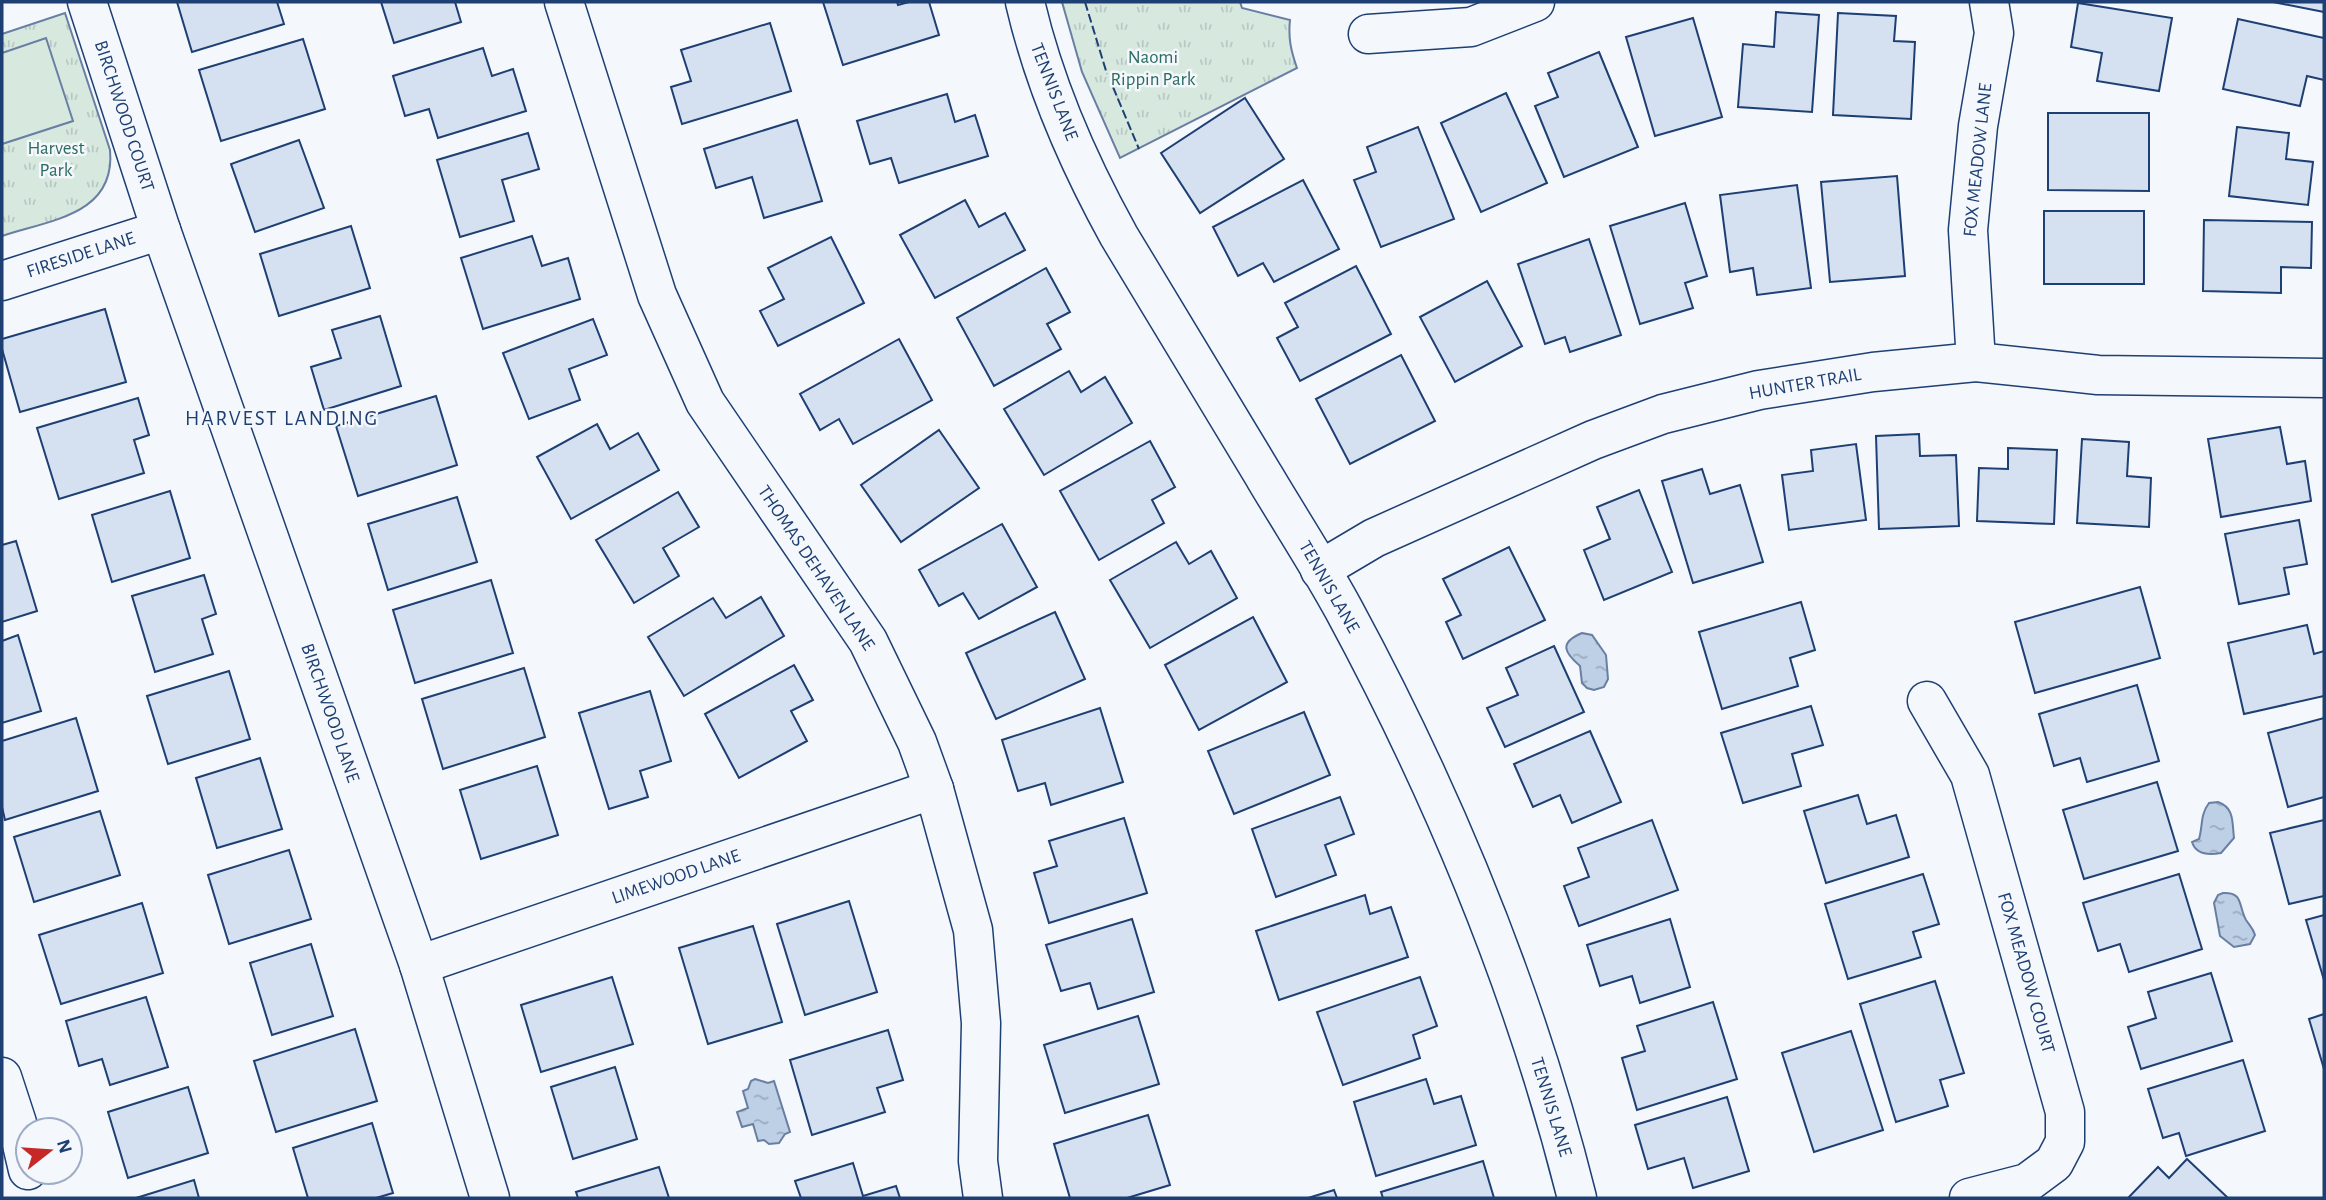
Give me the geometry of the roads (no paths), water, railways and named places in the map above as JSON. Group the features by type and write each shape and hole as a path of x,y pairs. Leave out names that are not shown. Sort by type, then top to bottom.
{"street":[{"name":"BIRCHWOOD COURT","path":"86,2 161,230"},
{"name":"THOMAS DEHAVEN LANE","path":"564,2 657,295 705,402 868,641 917,742 934,789 973,930 981,1023 978,1161 983,1198"},
{"name":"TENNIS LANE","path":"1025,2 1038,52 1088,179 1119,236 1343,609 1400,720 1457,845 1498,946 1533,1047 1577,1198"},
{"path":"1368,34 1471,27 1535,2"},
{"name":"FOX MEADOW LANE","path":"1976,362 1968,230 1978,126 1994,33 1989,2"},
{"name":"FIRESIDE LANE","path":"2,281 161,230"},
{"name":"BIRCHWOOD LANE","path":"161,230 419,965 490,1198"},
{"name":"HUNTER TRAIL","path":"1320,570 1374,538 1594,440 1663,414 1759,390 1873,372 1976,362 2098,375 2324,378"},
{"name":"FOX MEADOW COURT","path":"1927,701 1970,775 2065,1112 2065,1142 2054,1163 2027,1183 1969,1198"},
{"name":"LIMEWOOD LANE","path":"419,965 934,789"},
{"path":"6,1102 14,1127"}],"water":[{"path":"1582,633 1592,635 1606,655 1608,679 1604,687 1594,690 1582,683 1580,666 1566,648 1569,641"},
{"path":"2218,802 2230,812 2234,838 2221,853 2204,853 2192,842 2199,839 2206,807 2209,803"},
{"path":"2223,893 2237,897 2255,935 2250,944 2234,947 2220,936 2214,903 2218,895"},
{"path":"755,1079 768,1083 774,1081 790,1132 785,1134 779,1143 758,1141 753,1124 742,1127 737,1112 748,1108 743,1091 748,1089 751,1081"}],"district":[{"name":"HARVEST LANDING","path":"282,418"}],"park label":[{"name":"Naomi Rippin Park","path":"1153,68"},
{"name":"Harvest Park","path":"56,159"}]}
